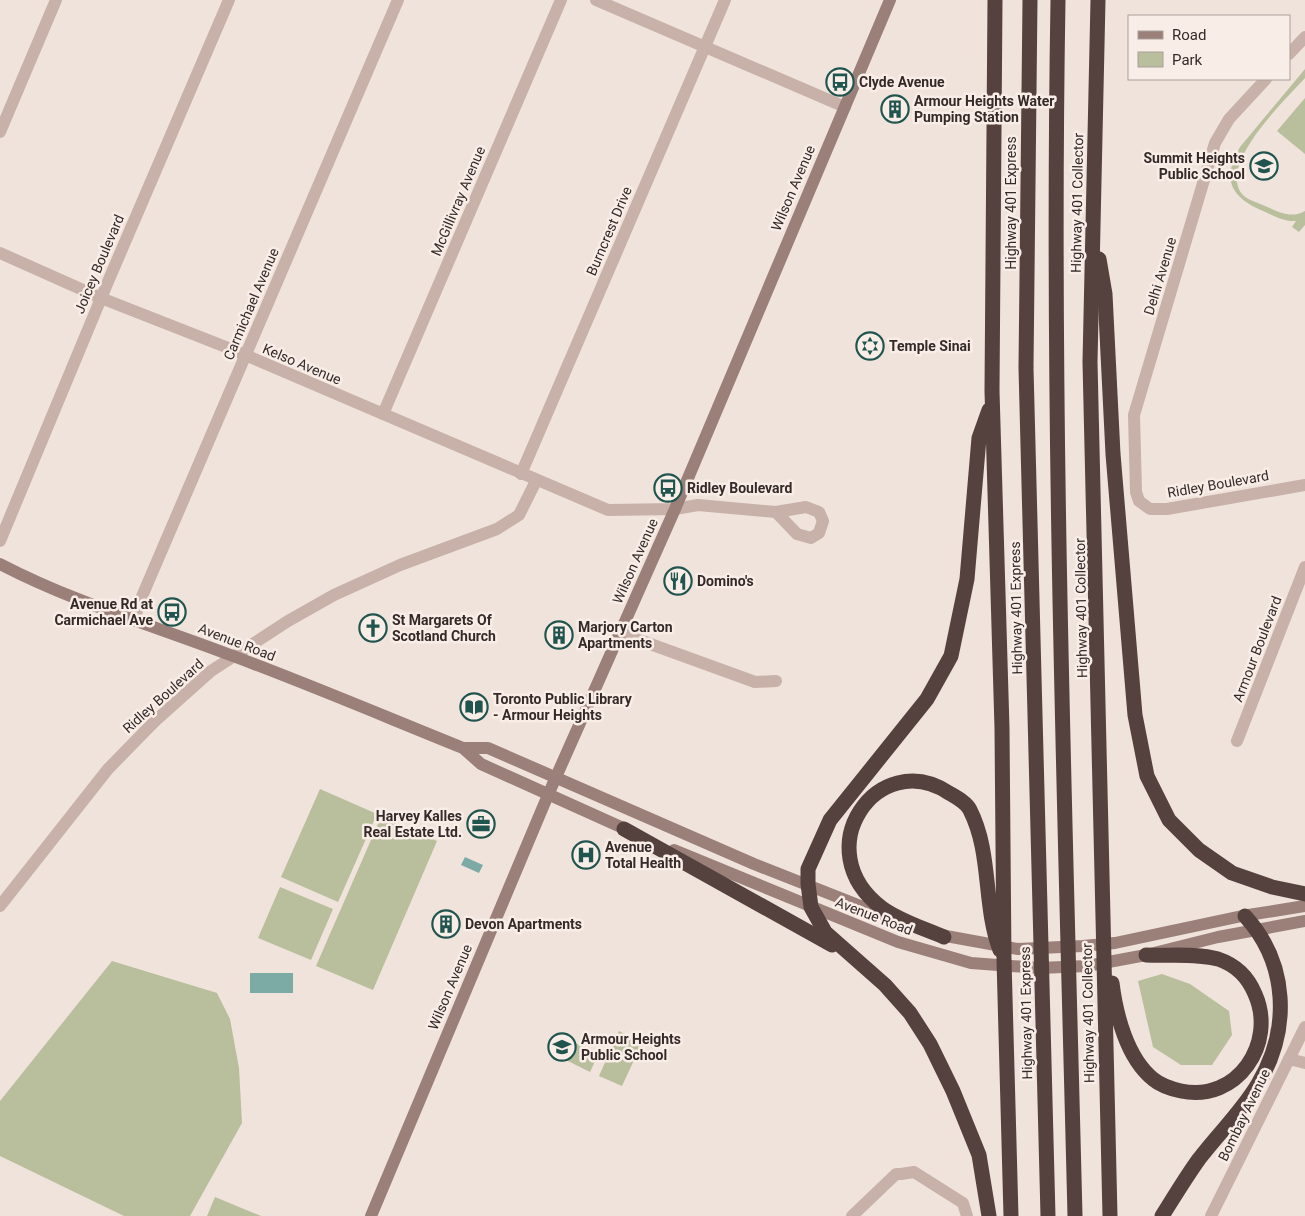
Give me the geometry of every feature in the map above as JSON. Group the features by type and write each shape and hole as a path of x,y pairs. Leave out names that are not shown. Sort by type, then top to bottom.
{"highway":[{"path":"996,0 992,401 1002,728 1004,960 1011,1216"},
{"name":"Highway 401 Express","path":"1030,0 1026,368 1048,1216"},
{"path":"1058,0 1055,189 1056,449 1075,1216"},
{"name":"Highway 401 Collector","path":"1098,0 1090,362 1110,1216"},
{"path":"1092,222 1105,294 1113,454 1135,715 1147,776 1168,820 1198,850 1232,873 1272,887 1305,894"},
{"path":"989,1216 979,1155 953,1091 930,1044 910,1013 885,985 826,932 811,907 808,869 830,820 927,699 951,656 967,579 979,438 992,401"},
{"path":"944,937 882,907 857,882 850,864 848,844 853,822 865,804 884,788 912,780 948,792 969,808 980,837 994,933 1004,960"},
{"path":"624,829 854,958"},
{"path":"1162,1216 1198,1160 1258,1084 1274,1051 1282,1012 1278,979 1270,954 1258,930 1245,916"},
{"path":"1103,934 1114,1002 1137,1062 1154,1080 1172,1089 1201,1092 1228,1084 1247,1066 1260,1042 1263,1025 1261,1006 1250,982 1235,967 1218,959 1146,955"}],"main road":[{"name":"Wilson Avenue","path":"371,1216 556,776 675,509 890,0"},
{"name":"Avenue Road","path":"0,564 40,585 134,621 234,656 463,748 481,764 548,795 624,829 811,907 898,942 971,963 1039,968 1087,966 1146,955 1218,937 1305,921"},
{"name":"Avenue Road","path":"463,748 488,748 556,776 754,864 914,928 944,937 1018,949 1115,943 1245,916 1305,906"}],"street":[{"path":"0,132 56,0"},
{"name":"Joicey Boulevard","path":"0,541 101,298 229,0"},
{"name":"Carmichael Avenue","path":"134,621 140,601 398,0"},
{"name":"McGillivray Avenue","path":"383,414 561,0"},
{"path":"596,0 845,107"},
{"name":"Burncrest Drive","path":"521,474 725,0"},
{"path":"1290,53 1305,36"},
{"name":"Delhi Avenue","path":"1139,500 1136,492 1134,415 1215,142 1229,119 1265,80"},
{"name":"Kelso Avenue","path":"0,253 101,298 245,356 536,480"},
{"path":"536,480 608,510 675,509 698,504 776,512"},
{"name":"Ridley Boulevard","path":"0,906 108,769 211,671 288,620 334,595 400,565 497,528 519,515 536,480"},
{"name":"Ridley Boulevard","path":"1139,500 1150,509 1167,509 1305,485"},
{"name":"Armour Boulevard","path":"1237,741 1305,567"},
{"path":"620,633 755,682 776,681"},
{"name":"Bombay Avenue","path":"1210,1216 1305,1027"},
{"path":"1289,1059 1305,1063"},
{"path":"852,1216 896,1174 914,1172 963,1203 966,1216"}],"green space":[{"path":"1305,69 1305,78 1269,117 1245,151 1238,168 1237,183 1244,196 1252,201 1290,215 1305,211 1305,225 1299,232 1292,227 1296,221 1287,221 1279,218 1243,200 1232,186 1230,178 1234,159 1240,147"},
{"path":"1305,98 1305,154 1277,131"},
{"path":"320,789 377,814 338,902 281,877"},
{"path":"381,817 437,841 373,990 316,966"},
{"path":"280,887 333,909 311,960 258,938"},
{"path":"112,961 217,993 230,1019 239,1068 242,1123 190,1216 124,1216 0,1156 0,1101"},
{"path":"1162,974 1190,984 1229,1011 1232,1035 1212,1065 1181,1065 1153,1047 1138,981"},
{"path":"619,1031 642,1043 622,1086 599,1076"},
{"path":"570,1040 598,1055 590,1072 562,1058"},
{"path":"215,1197 261,1216 207,1216"}],"water":[{"path":"465,857 483,865 479,873 461,865"},
{"path":"250,973 293,973 293,993 250,993"}],"place":[{"name":"Clyde Avenue","path":"840,82"},
{"name":"Armour Heights Water Pumping Station","path":"895,109"},
{"name":"Summit Heights Public School","path":"1264,166"},
{"name":"Temple Sinai","path":"870,346"},
{"name":"Ridley Boulevard","path":"668,488"},
{"name":"Domino's","path":"678,581"},
{"name":"Avenue Rd at Carmichael Ave","path":"172,612"},
{"name":"St Margarets Of Scotland Church","path":"373,628"},
{"name":"Marjory Carton Apartments","path":"559,635"},
{"name":"Toronto Public Library - Armour Heights","path":"474,707"},
{"name":"Harvey Kalles Real Estate Ltd.","path":"481,824"},
{"name":"Avenue Total Health","path":"586,855"},
{"name":"Devon Apartments","path":"446,924"},
{"name":"Armour Heights Public School","path":"562,1047"}]}
